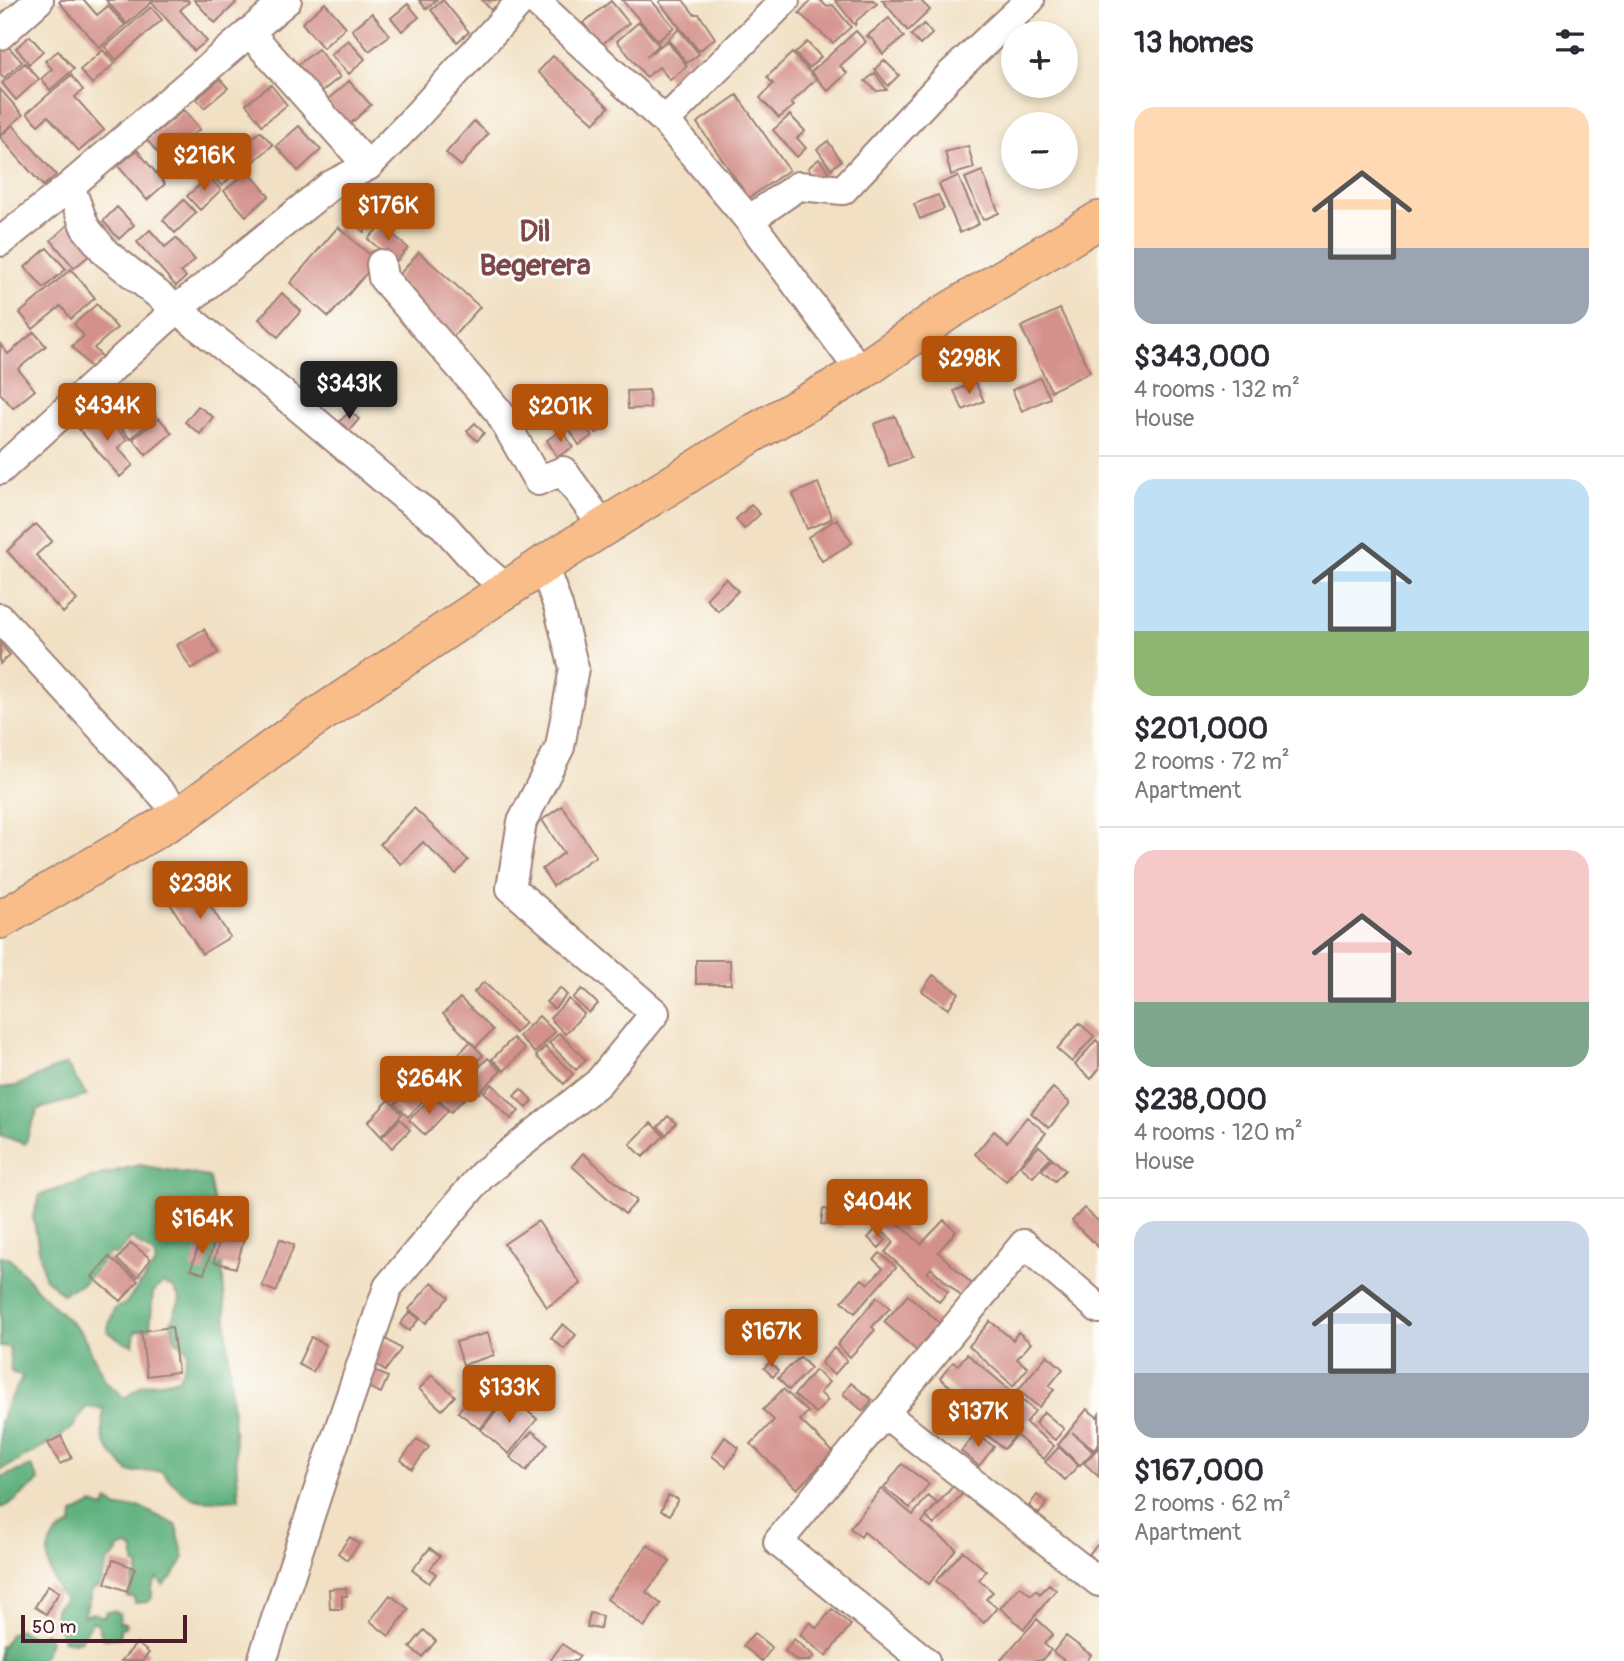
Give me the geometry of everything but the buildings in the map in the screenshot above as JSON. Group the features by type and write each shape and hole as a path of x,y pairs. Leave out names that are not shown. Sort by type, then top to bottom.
{"main road":[{"path":"0,920 181,815 303,726 603,526 757,431 861,372 944,314 1099,220"}],"street":[{"path":"0,35 39,0"},
{"path":"0,242 70,186 287,0"},
{"path":"0,470 177,309 331,185 368,166 522,0"},
{"path":"534,0 666,121 749,220 861,372"},
{"path":"749,220 798,186 843,190 950,76 1030,0"},
{"path":"666,121 778,2"},
{"path":"249,32 368,166"},
{"path":"70,186 85,227 106,253 287,397 405,498 443,525 478,564 507,589"},
{"path":"381,264 383,278 499,412 538,481 563,471 603,526"},
{"path":"262,1661 321,1479 388,1287 482,1175 598,1083 656,1013 511,888 522,822 560,747 574,668 558,606 543,565"},
{"path":"0,618 181,815"},
{"path":"925,1661 778,1542 1024,1244 1099,1310"},
{"path":"884,1413 1099,1582"}],"green space":[{"path":"66,1064 87,1096 38,1109 25,1144 0,1135 0,1088 16,1086"},
{"path":"139,1165 209,1177 220,1237 239,1499 195,1499 188,1496 161,1471 129,1472 103,1438 104,1409 86,1407 73,1427 61,1436 0,1471 0,1421 23,1377 11,1372 9,1347 0,1346 0,1256 10,1259 82,1333 106,1382 125,1398 142,1385 179,1379 188,1353 184,1346 176,1341 171,1322 180,1299 174,1288 163,1283 153,1292 150,1328 135,1331 133,1345 107,1331 114,1309 125,1304 156,1263 154,1255 131,1238 117,1255 109,1253 84,1283 62,1294 44,1277 33,1216 40,1195"},
{"path":"31,1466 39,1481 12,1503 0,1508 0,1478"},
{"path":"108,1500 117,1508 140,1507 176,1525 184,1558 173,1576 163,1585 157,1578 152,1588 152,1598 147,1602 135,1603 134,1597 128,1597 134,1578 138,1577 134,1551 129,1546 118,1548 118,1552 108,1561 100,1586 92,1590 84,1616 93,1613 104,1617 107,1611 120,1614 119,1623 126,1623 125,1627 120,1628 120,1637 103,1639 98,1624 93,1621 81,1640 63,1640 53,1621 56,1607 65,1600 53,1579 48,1558 49,1548 60,1531 72,1525 73,1514 93,1504 104,1508"},
{"path":"18,1629 37,1639 46,1632 50,1641 45,1654 39,1660 0,1661 0,1646"}],"district":[{"name":"Dil Begerera","path":"535,248"}]}
